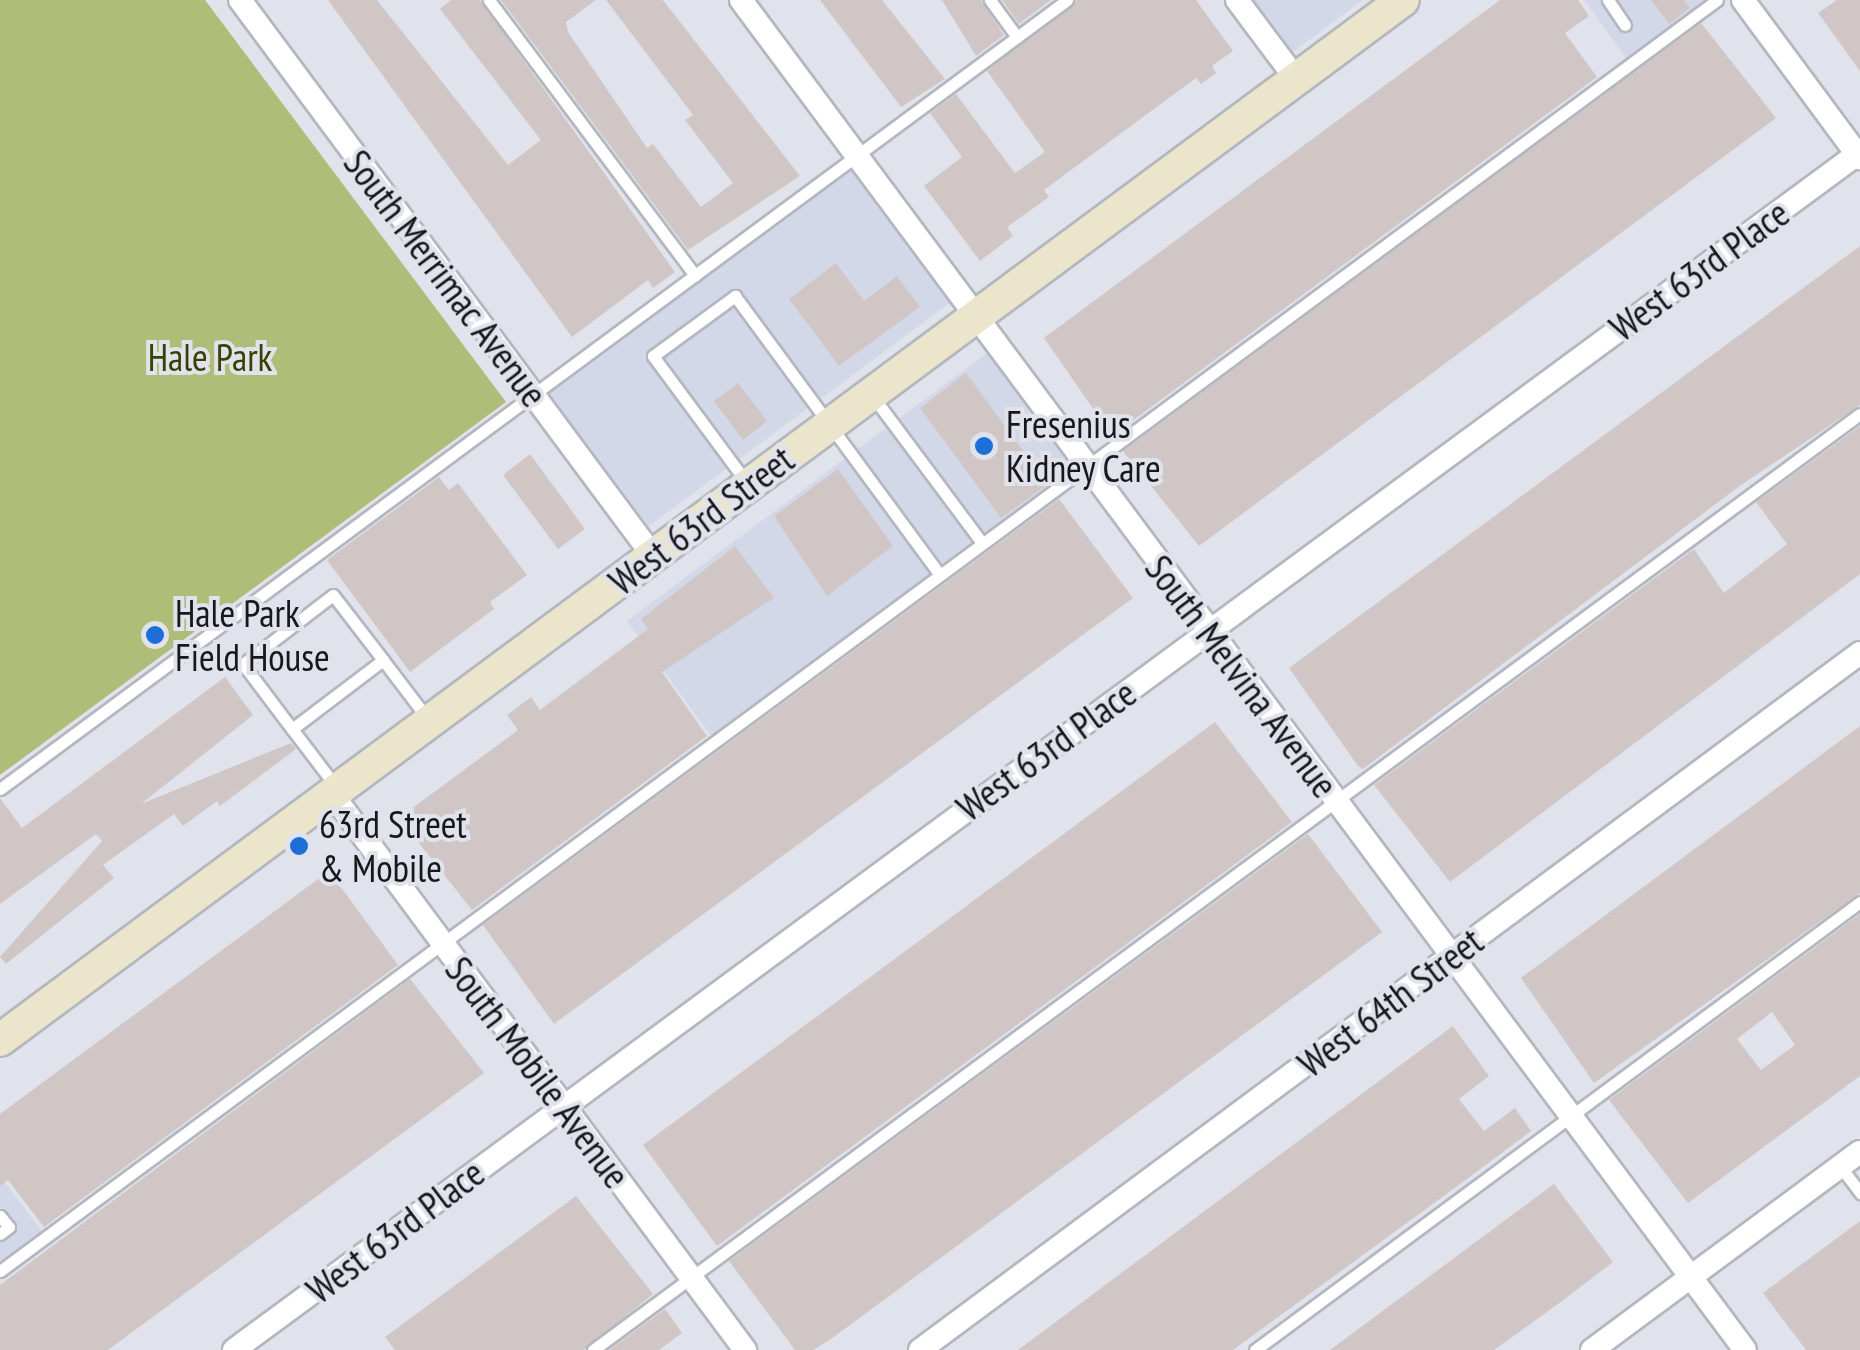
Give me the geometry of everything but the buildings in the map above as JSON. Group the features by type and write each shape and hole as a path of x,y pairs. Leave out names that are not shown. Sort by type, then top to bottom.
{"main road":[{"name":"West 63rd Street","path":"3,1032 430,721 1403,0"}],"street":[{"name":"South Merrimac Avenue","path":"240,0 653,556"},
{"name":"South Melvina Avenue","path":"742,0 1745,1350"},
{"path":"1237,0 1296,79"},
{"path":"1743,0 1859,155"},
{"name":"West 63rd Place","path":"234,1350 1208,630 1859,155"},
{"name":"West 64th Street","path":"920,1350 1860,653"},
{"name":"South Mobile Avenue","path":"335,791 745,1350"},
{"path":"1592,1350 1860,1152"}],"lane":[{"path":"490,0 695,275"},
{"path":"990,0 1017,36"},
{"path":"0,789 1067,0"},
{"path":"1608,0 1625,25"},
{"path":"0,1271 1717,0"},
{"path":"749,484 653,356 735,296 940,576"},
{"path":"871,394 982,544"},
{"path":"593,1350 1860,414"},
{"path":"335,791 243,664 334,595 430,721"},
{"path":"292,729 383,660"},
{"path":"1255,1350 1860,902"},
{"path":"1840,1166 1860,1193"},
{"path":"0,1216 9,1227 0,1234"}],"shaded area":[{"path":"1244,0 1363,0 1286,57"},
{"path":"1584,0 1716,0 1630,63"},
{"path":"853,161 955,299 641,532 539,395"},
{"path":"991,350 1083,471 714,740 627,621"},
{"path":"0,1176 44,1234 0,1267"}],"green space":[{"name":"Hale Park","path":"0,0 205,0 506,402 0,775"}],"place":[{"name":"Fresenius Kidney Care","path":"984,446"},
{"name":"Hale Park Field House","path":"155,635"},
{"name":"63rd Street & Mobile","path":"299,846"}]}
